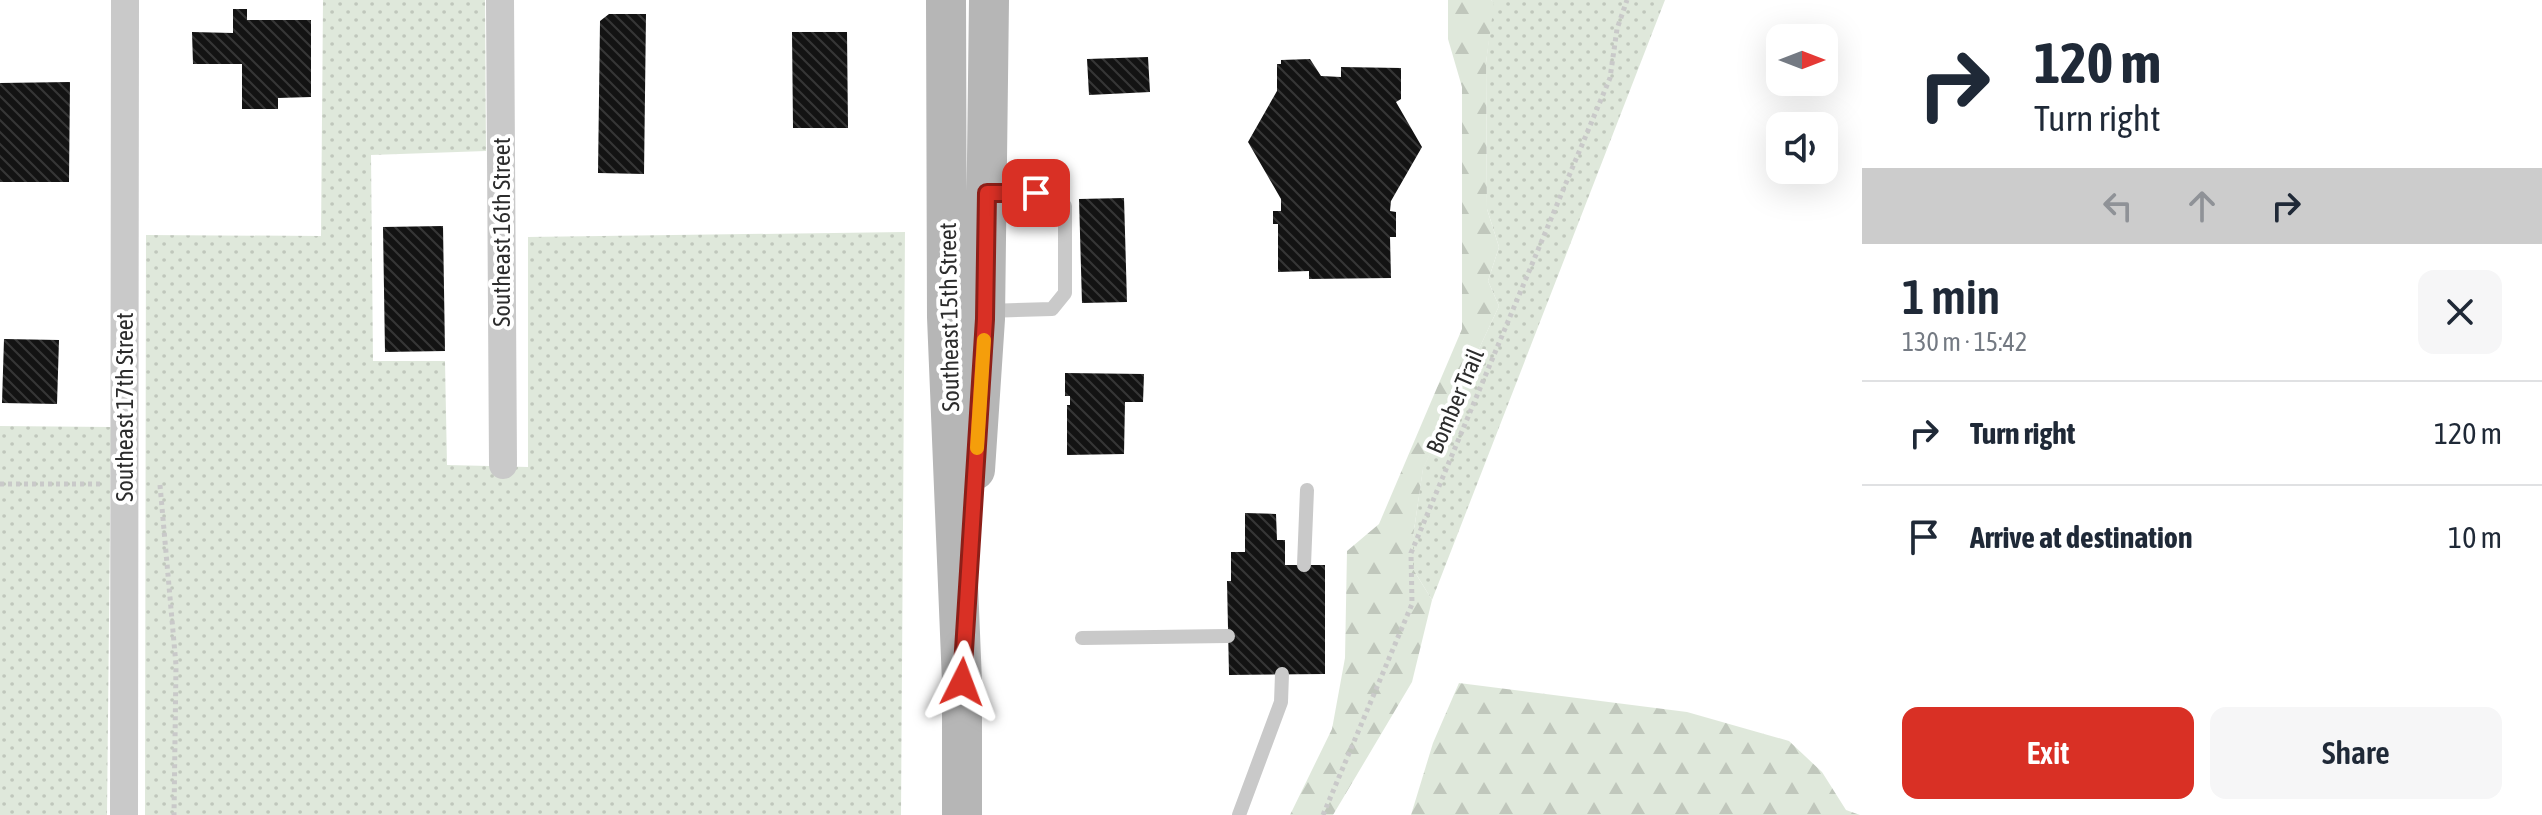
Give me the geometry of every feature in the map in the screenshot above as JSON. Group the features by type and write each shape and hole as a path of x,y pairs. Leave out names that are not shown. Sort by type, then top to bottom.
{"main road":[{"name":"Southeast 15th Street","path":"946,0 947,317 962,682 962,815"},
{"name":"Southeast 15th Street","path":"962,682 985,311 989,0"}],"street":[{"name":"Southeast 17th Street","path":"124,815 125,0"},
{"name":"Southeast 16th Street","path":"500,0 503,465"}],"lane":[{"path":"985,311 1052,309 1065,293 1065,206 1053,193 987,193"},
{"path":"1304,565 1307,490"},
{"path":"1082,638 1228,636"},
{"path":"1239,815 1281,702 1282,674"}],"path":[{"name":"Bomber Trail","path":"1323,815 1412,604 1411,553 1610,78 1617,29 1627,0"},
{"path":"0,484 102,484"},
{"path":"160,485 176,665 174,815"}],"green space":[{"path":"323,0 485,0 486,151 371,155 373,361 445,361 447,465 528,467 528,237 905,232 901,815 145,815 146,235 321,236"},
{"path":"1448,0 1491,0 1494,3 1486,63 1487,209 1499,247 1488,281 1499,306 1423,469 1413,537 1413,569 1432,600 1412,682 1333,815 1290,815 1332,729 1345,658 1347,551 1379,524 1462,329 1462,87 1448,39"},
{"path":"1491,0 1665,0 1432,600 1413,569 1413,537 1423,468 1499,306 1488,281 1499,247 1487,209 1486,63"},
{"path":"0,426 111,427 107,815 0,815"},
{"path":"1459,683 1687,712 1789,741 1822,772 1846,810 1860,815 1411,815 1433,743"}],"building":[{"path":"233,9 247,9 247,20 311,20 311,97 278,98 278,109 242,109 242,64 193,64 192,32 233,33"},
{"path":"609,14 646,14 644,174 598,173 600,21"},
{"path":"792,32 847,32 848,128 793,128"},
{"path":"1148,57 1150,92 1089,95 1087,59"},
{"path":"1310,59 1321,76 1341,77 1341,67 1401,68 1401,99 1396,102 1422,147 1391,201 1390,211 1396,212 1396,237 1390,237 1391,278 1309,279 1309,271 1278,272 1278,224 1273,224 1273,211 1281,211 1281,199 1248,142 1277,91 1277,64 1281,64 1281,60"},
{"path":"70,82 69,182 0,182 0,83"},
{"path":"1124,198 1127,302 1082,303 1079,199"},
{"path":"443,226 445,351 385,352 383,227"},
{"path":"4,339 59,340 57,404 2,403"},
{"path":"1065,373 1144,374 1143,402 1125,402 1124,454 1067,455 1067,405 1070,405 1070,396 1065,396"},
{"path":"1245,513 1276,514 1277,540 1285,540 1285,565 1325,565 1325,674 1229,675 1227,581 1231,581 1231,552 1245,552"}],"slow traffic":[{"path":"977,448 984,340"}],"route":[{"path":"962,682 985,319 987,193 1036,193"}]}
